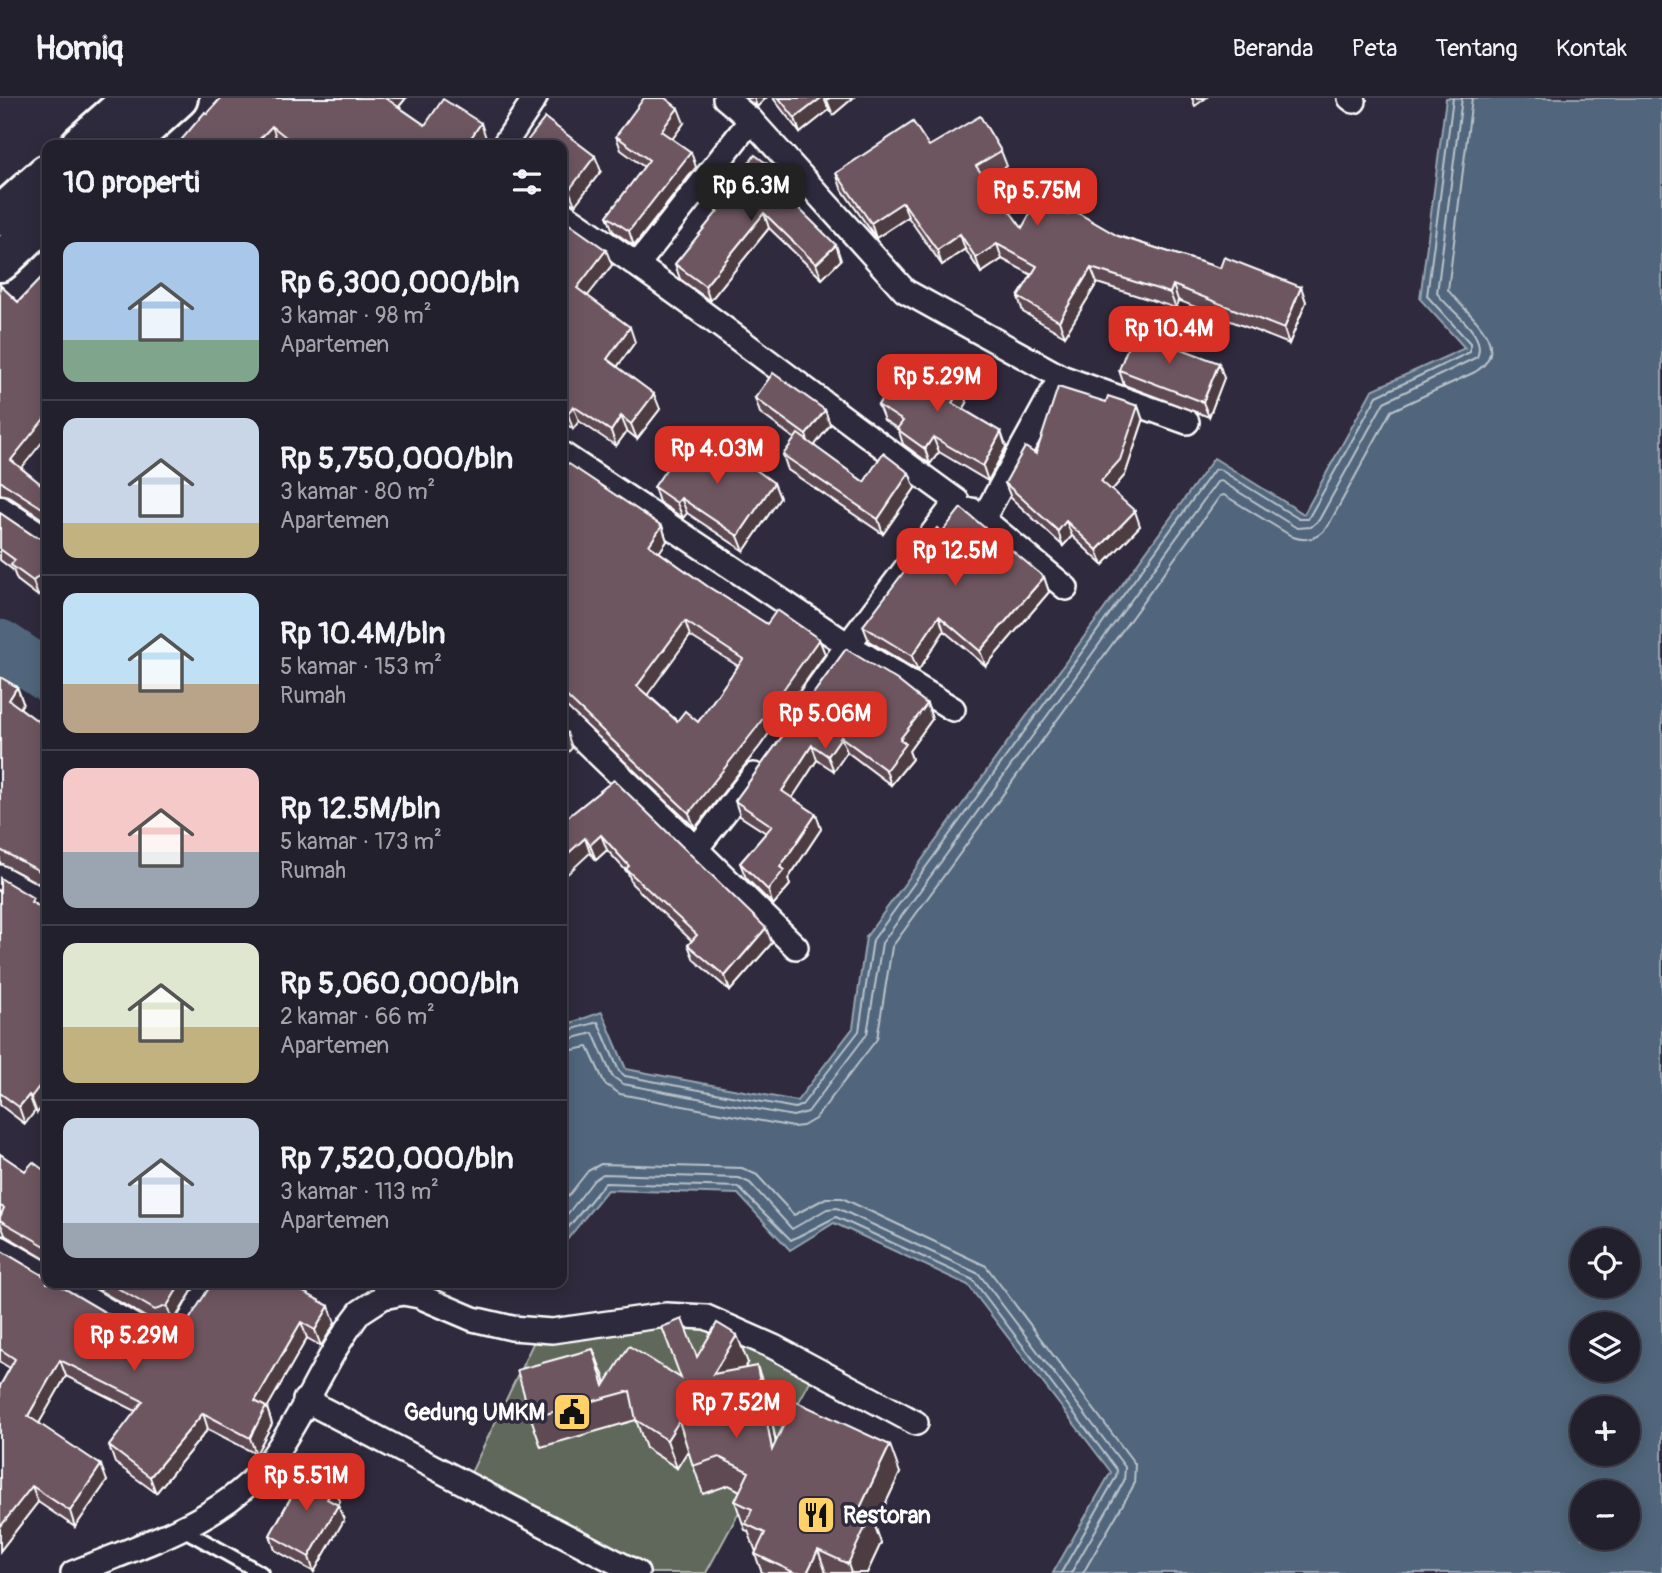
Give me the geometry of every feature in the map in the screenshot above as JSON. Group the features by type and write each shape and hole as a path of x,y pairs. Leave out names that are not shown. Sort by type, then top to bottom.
{"highway":[{"path":"86,140 133,98"},
{"path":"132,140 178,98"},
{"path":"0,216 42,178"},
{"path":"0,262 42,223"}],"street":[{"path":"507,140 534,98"},
{"path":"725,98 751,120 905,291 1061,377 1187,422"},
{"path":"638,264 751,120"},
{"path":"567,216 638,264 733,338 957,501 984,517 1066,588"},
{"path":"984,517 1061,377"},
{"path":"567,457 848,645 953,709"},
{"path":"786,732 957,501"},
{"path":"0,508 42,536"},
{"path":"567,724 796,947"},
{"path":"695,849 771,754"},
{"path":"0,877 42,900"},
{"path":"0,1248 42,1273"},
{"path":"69,1288 160,1340 179,1336 208,1288"},
{"path":"73,1573 181,1528 227,1501 271,1460 360,1312 383,1297 403,1293 419,1296 473,1319 512,1328 552,1331 666,1315 706,1317 774,1347 916,1423"},
{"path":"305,1400 636,1573"}],"lane":[{"path":"181,1528 261,1573"}],"green space":[{"path":"705,1321 814,1374 706,1573 645,1573 467,1481 538,1333"}],"water":[{"path":"1446,98 1662,98 1662,1573 1053,1573 1111,1472 968,1285 834,1223 790,1250 738,1194 607,1190 567,1240 567,1024 602,1012 626,1069 797,1101 853,1028 866,937 1214,458 1304,514 1372,390 1465,348 1420,299"}],"building":[{"path":"221,98 389,98 387,99 425,125 443,99 481,123 469,140 290,140 272,126 259,140 181,140 205,112 207,114"},
{"path":"644,98 665,98 678,108 661,131 691,152 629,231 607,216 649,160 616,136"},
{"path":"779,98 821,98 795,118"},
{"path":"980,116 1001,151 976,166 1022,228 1038,199 1068,215 1071,209 1118,236 1220,268 1224,257 1301,287 1284,329 1173,285 1170,293 1091,268 1059,321 1018,297 1037,266 997,244 976,258 960,234 937,250 903,202 871,223 836,173 913,122 929,146"},
{"path":"545,118 595,156 569,190 567,140 528,140"},
{"path":"755,155 780,173 773,183 836,245 816,264 764,213 705,286 675,264 718,211 715,209"},
{"path":"567,223 606,250 577,288 630,327 607,359 654,394 631,424 621,416 611,431 573,406 568,414"},
{"path":"42,277 42,421 11,460 42,485 42,508 0,481 0,285 18,302"},
{"path":"1134,331 1219,363 1203,402 1119,370"},
{"path":"908,359 961,388 952,403 1001,432 983,466 933,437 925,449 897,429 903,421 878,405"},
{"path":"773,373 825,410 806,435 755,398"},
{"path":"1058,387 1106,402 1108,396 1138,406 1120,460 1101,481 1135,511 1097,550 1066,521 1058,531 1005,483 1025,447 1036,454"},
{"path":"798,434 864,482 883,453 909,473 878,519 783,455"},
{"path":"718,442 774,483 738,536 681,498 677,503 654,487 680,449 702,464"},
{"path":"567,463 662,526 649,545 707,586 767,624 777,610 819,639 754,731 689,813 567,697","holes":["685,621 743,659 698,722 685,711 677,721 637,686"]},
{"path":"961,508 1044,577 980,651 939,616 912,656 863,626 937,528 942,532"},
{"path":"0,513 34,536 42,538 42,573 33,581 11,565 15,560 0,549"},
{"path":"846,649 897,680 927,704 900,739 906,744 886,770 841,737 828,756 812,745 782,791 816,814 780,867 784,870 768,890 740,863 772,826 735,801"},
{"path":"0,677 17,687 9,700 42,724 42,872 0,850"},
{"path":"614,780 766,928 725,976 688,945 697,935 626,869 629,866 601,835 590,845 585,838 567,854 567,818"},
{"path":"0,878 33,898 31,902 42,908 42,1083 19,1107 0,1093"},
{"path":"0,1154 25,1171 33,1162 42,1169 42,1244 0,1220 4,1208 0,1206"},
{"path":"0,1250 42,1275 42,1288 63,1288 145,1336 166,1337 184,1328 209,1288 296,1288 329,1306 315,1330 301,1322 255,1401 266,1407 250,1438 203,1413 150,1477 109,1446 143,1401 60,1360 28,1416 101,1465 70,1511 32,1486 0,1527 0,1386 15,1359 0,1349"},
{"path":"118,1288 178,1288 167,1306 155,1310"},
{"path":"682,1319 697,1357 717,1323 737,1335 713,1374 757,1366 772,1450 795,1401 890,1445 859,1510 871,1515 848,1564 818,1550 807,1573 795,1573 755,1554 765,1533 746,1524 752,1509 735,1501 749,1472 719,1457 693,1466 679,1421 667,1440 636,1420 630,1391 531,1418 517,1370 593,1349 604,1386 629,1346 681,1378 662,1327"},
{"path":"303,1467 334,1486 327,1499 338,1505 309,1557 270,1535 293,1494 289,1491"}],"waterway":[{"path":"0,645 42,673"}],"place":[{"name":"Gedung UMKM","path":"572,1412"},
{"name":"Restoran","path":"816,1515"}]}
